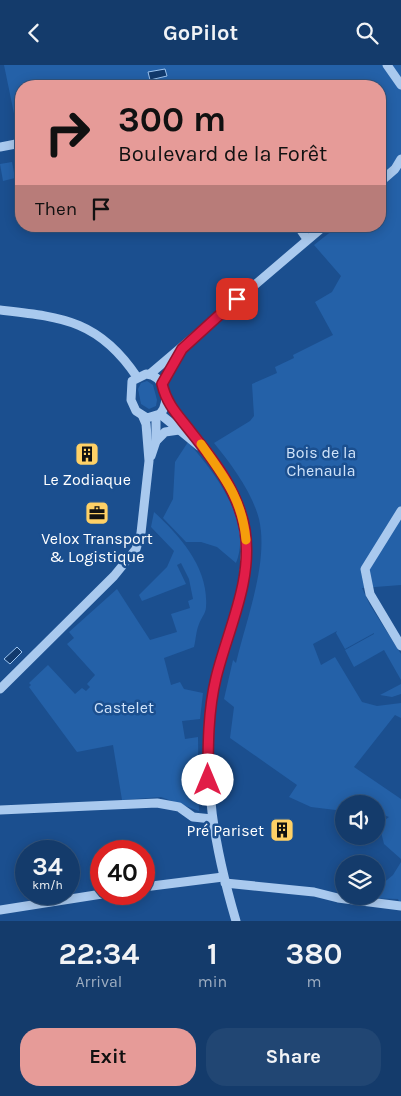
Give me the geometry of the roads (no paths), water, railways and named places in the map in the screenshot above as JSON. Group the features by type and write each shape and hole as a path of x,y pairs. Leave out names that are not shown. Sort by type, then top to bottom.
{"street":[{"path":"387,65 401,85"},
{"path":"0,147 15,144"},
{"path":"386,176 401,159"},
{"path":"302,232 307,239"},
{"path":"0,689 131,557 141,533 149,461 146,424 143,417 136,411 131,400 130,385 137,377 150,374 182,349 316,232"},
{"path":"0,310 64,318 79,324 105,341 128,363 137,377"},
{"path":"162,384 182,349"},
{"path":"150,374 158,378 162,384 166,401 226,477 238,501 247,551 242,590 222,656 211,705 209,738 208,791 212,819 224,880 236,921"},
{"path":"149,461 156,441 158,415 166,401"},
{"path":"143,417 158,415 205,450"},
{"path":"156,441 165,432 179,430"},
{"path":"401,511 365,569 370,594 401,646"},
{"path":"0,810 157,803 179,807 193,817 212,819"},
{"path":"155,886 224,880 314,892 400,909"},
{"path":"0,910 90,896"}],"place":[{"name":"Le Zodiaque","path":"87,454"},
{"name":"Velox Transport & Logistique","path":"97,513"},
{"name":"Pré Pariset","path":"282,830"}],"park label":[{"name":"Bois de la Chenaula","path":"321,461"},
{"name":"Castelet","path":"124,707"}]}
